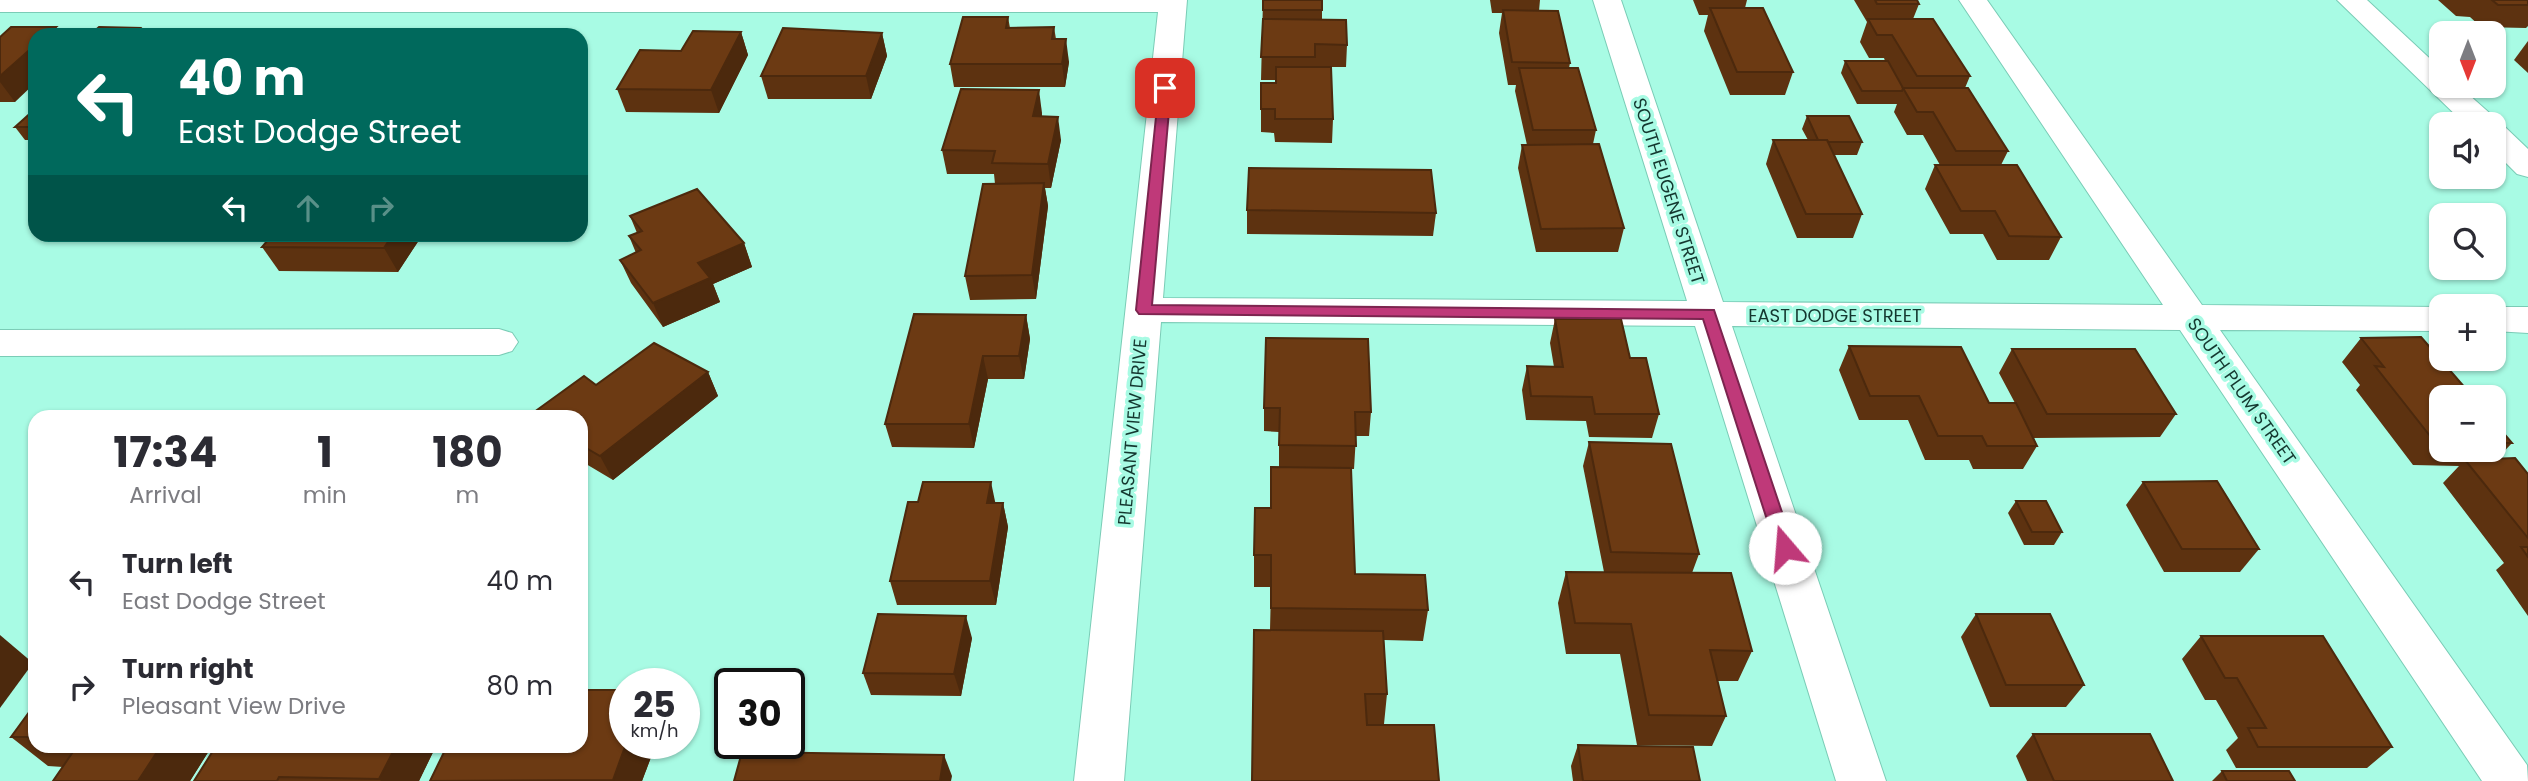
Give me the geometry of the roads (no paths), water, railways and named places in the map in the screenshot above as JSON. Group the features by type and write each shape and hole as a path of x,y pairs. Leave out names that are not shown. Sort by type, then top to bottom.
{"street":[{"name":"SOUTH EUGENE STREET","path":"1607,0 1861,781"},
{"name":"SOUTH PLUM STREET","path":"1973,0 2510,781"},
{"path":"2351,0 2429,73"},
{"path":"0,4 1173,2"},
{"name":"PLEASANT VIEW DRIVE","path":"1099,781 1173,2"},
{"path":"2456,98 2470,112"},
{"path":"2506,146 2528,167"},
{"name":"EAST DODGE STREET","path":"1144,310 2429,319"},
{"path":"2506,319 2528,320"},
{"path":"0,343 499,342"}]}
